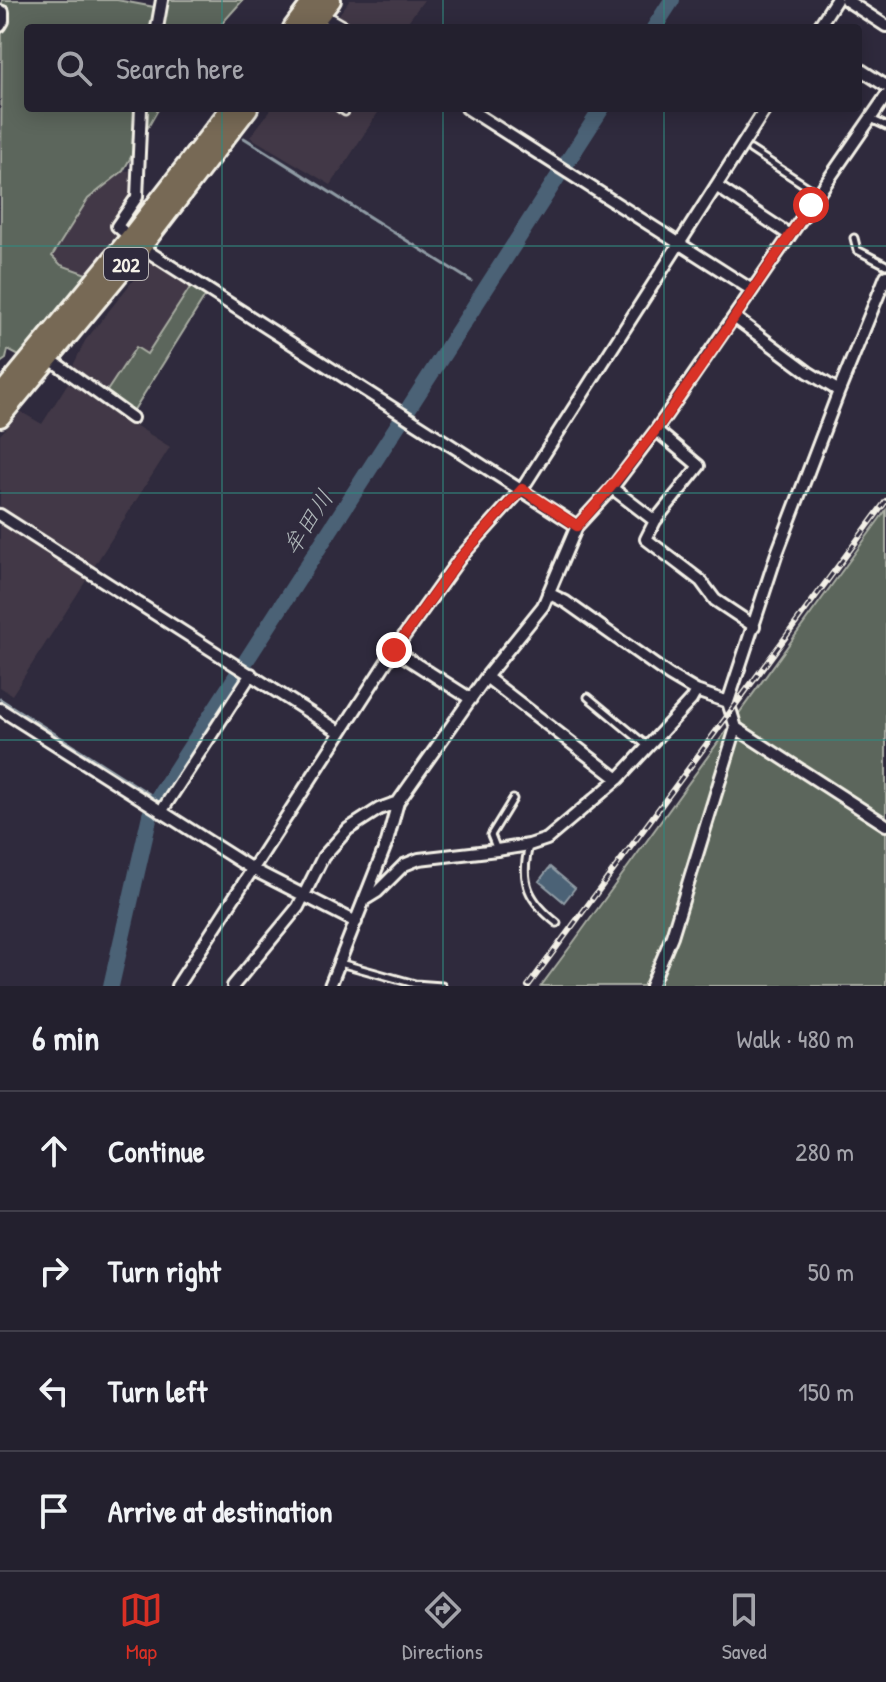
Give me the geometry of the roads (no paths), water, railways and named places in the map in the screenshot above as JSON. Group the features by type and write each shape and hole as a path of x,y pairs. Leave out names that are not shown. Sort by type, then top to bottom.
{"highway":[{"path":"298,24 317,10"},
{"name":"202","path":"0,417 50,359 228,112"},
{"name":"202","path":"0,396 245,112"}],"street":[{"path":"158,24 162,0"},
{"path":"821,24 836,0"},
{"path":"846,0 886,26"},
{"path":"317,10 339,24"},
{"path":"0,11 3,12 0,26"},
{"path":"862,71 886,86"},
{"path":"330,986 387,842 398,802 486,677 543,606 577,526 612,488 656,430 886,96"},
{"path":"141,112 137,197 117,226 135,242 577,526"},
{"path":"473,112 752,290"},
{"path":"177,986 394,650 460,558 522,489 763,112"},
{"path":"716,186 790,235"},
{"path":"651,986 672,936 736,728 728,702 776,556 886,276"},
{"path":"734,317 839,391"},
{"path":"50,359 132,418"},
{"path":"656,430 699,466 655,521 646,539 701,581 715,600 754,626"},
{"path":"612,488 655,521"},
{"path":"0,515 340,732"},
{"path":"548,593 566,602 696,691 728,702"},
{"path":"394,650 471,699"},
{"path":"160,811 250,673"},
{"path":"486,677 618,779"},
{"path":"364,900 377,892 404,865 419,859 529,845 547,839 618,779 696,691"},
{"path":"0,709 252,869 356,922"},
{"path":"736,728 886,825"},
{"path":"233,986 304,897 323,857 348,829 379,809 398,802"}],"lane":[{"path":"871,119 886,126"},
{"path":"751,150 819,194"},
{"path":"854,238 857,250 886,265"},
{"path":"588,697 648,747"},
{"path":"497,850 491,835 513,799"},
{"path":"529,845 524,863 527,888 538,908 557,923"},
{"path":"339,963 415,984 442,986"}],"water":[{"path":"550,867 575,888 564,902 539,881"}],"waterway":[{"name":"牟田川","path":"657,24 672,0"},
{"name":"牟田川","path":"111,986 150,815 157,799 599,112"},
{"path":"244,138 471,281"},
{"path":"0,699 157,799"}],"railway":[{"path":"528,986 886,501"}]}
